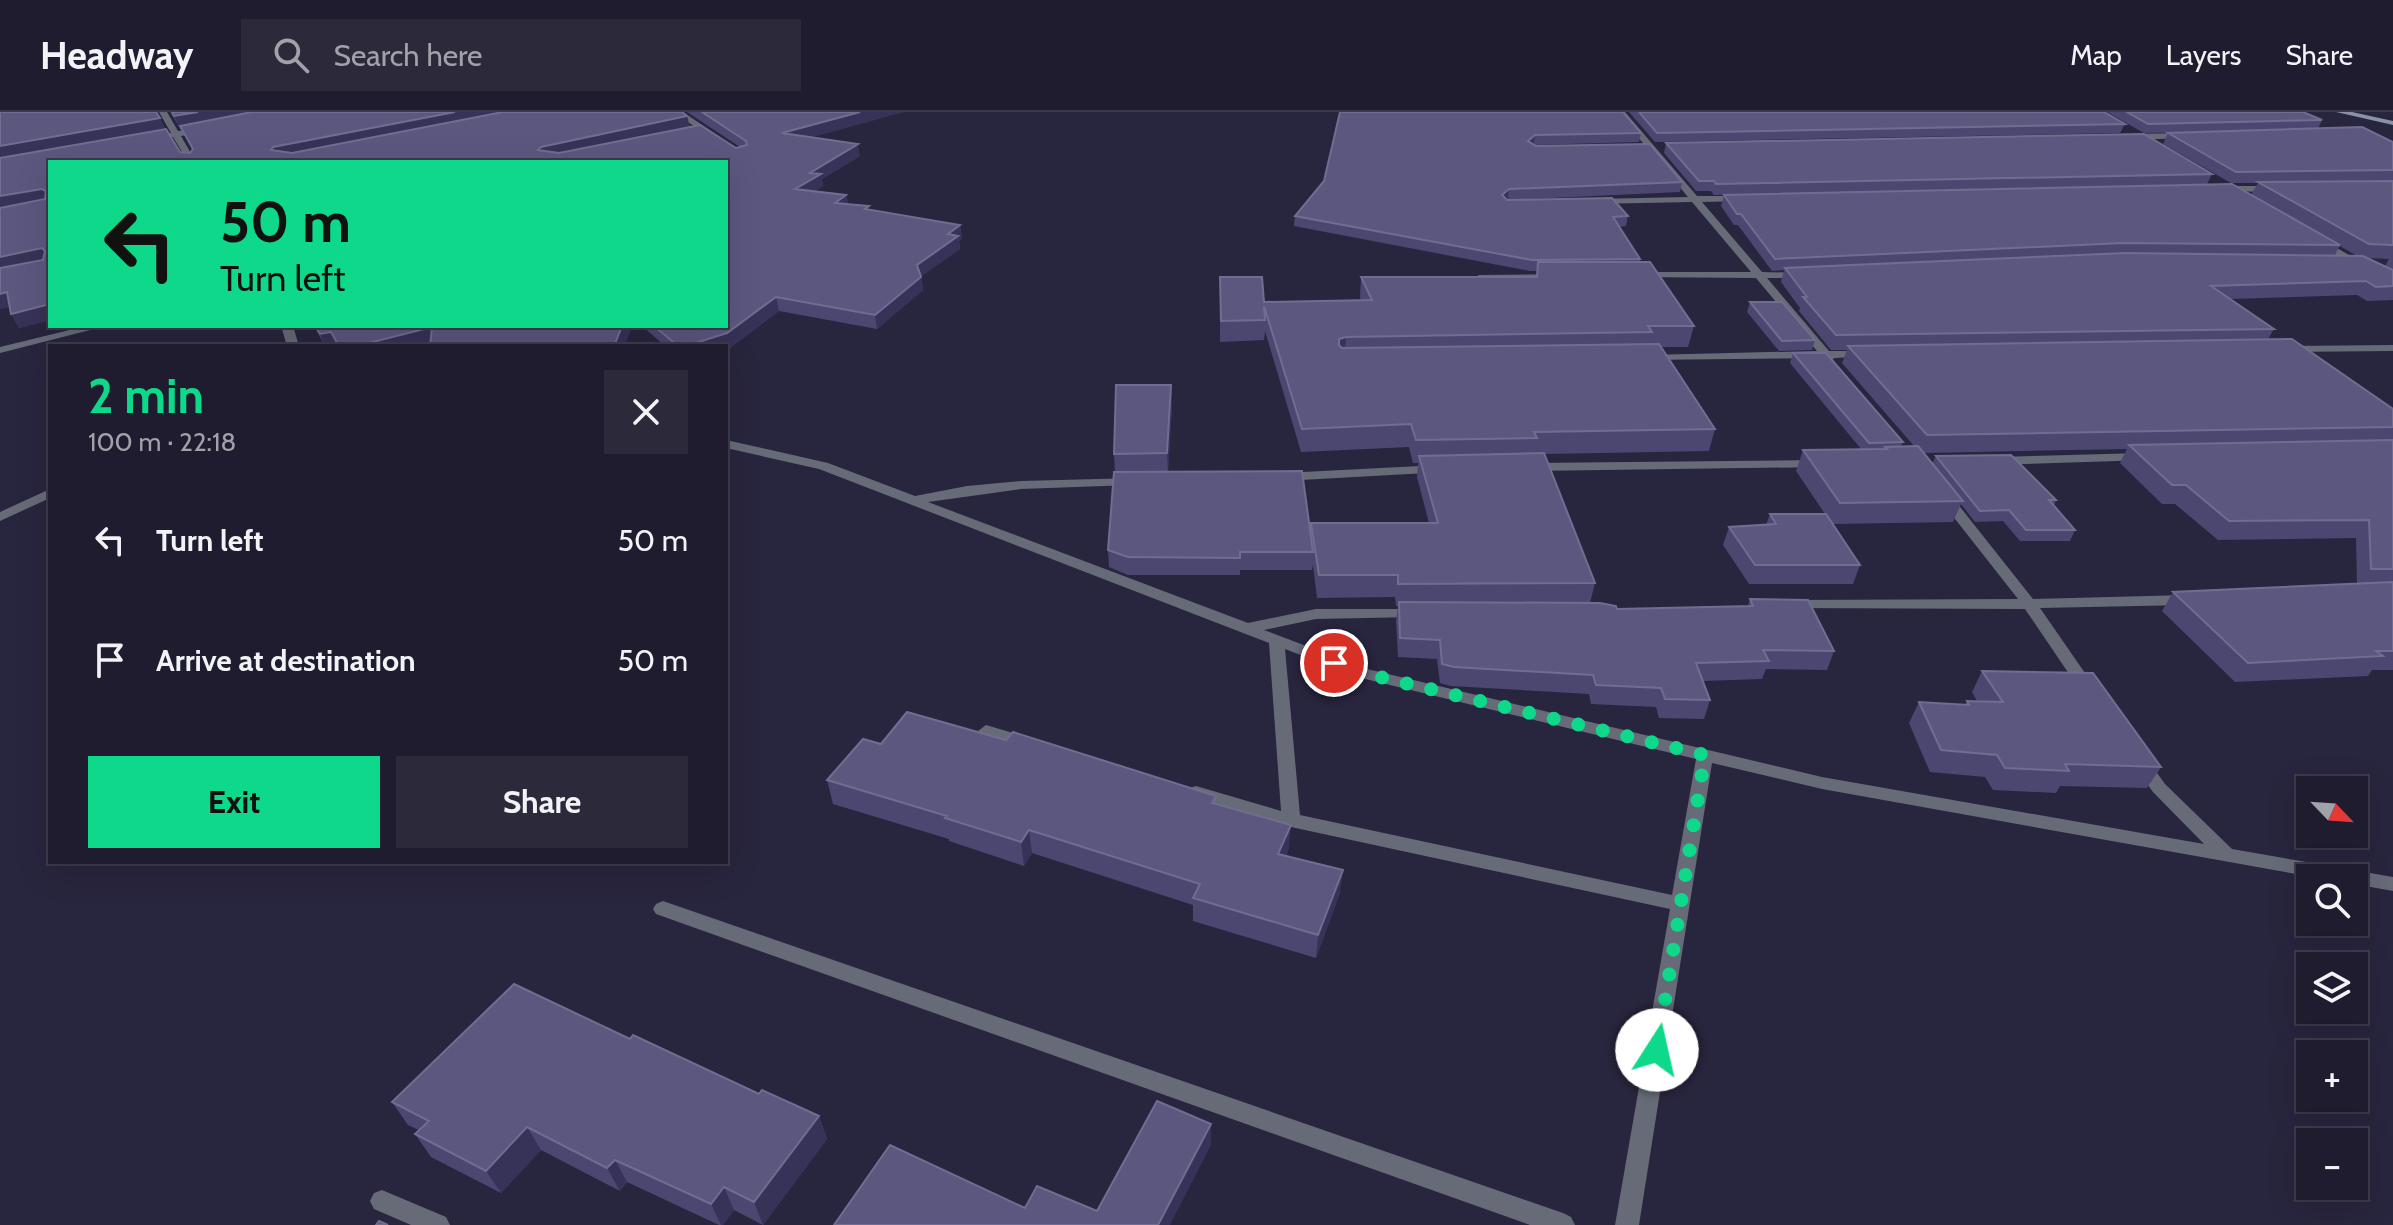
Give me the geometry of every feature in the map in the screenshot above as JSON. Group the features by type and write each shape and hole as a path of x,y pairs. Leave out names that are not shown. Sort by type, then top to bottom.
{"main road":[{"path":"2340,112 2393,123"}],"street":[{"path":"163,112 191,160"},
{"path":"677,112 730,147"},
{"path":"1621,112 1643,147 1695,199 1837,367"},
{"path":"131,142 221,126"},
{"path":"688,133 704,130"},
{"path":"2125,134 2138,137 2198,136"},
{"path":"2138,137 2164,152"},
{"path":"1643,147 1666,146"},
{"path":"2214,186 2289,189"},
{"path":"2229,189 2255,205"},
{"path":"1586,203 1758,198"},
{"path":"2307,235 2393,284"},
{"path":"2330,265 2382,264"},
{"path":"1621,275 1761,277 1820,274"},
{"path":"1466,278 1575,276"},
{"path":"0,350 92,328"},
{"path":"2267,349 2393,348"},
{"path":"1640,358 1874,354"},
{"path":"728,444 823,466 1363,673 1822,783 2393,884"},
{"path":"1981,461 2155,457"},
{"path":"1518,467 1840,464"},
{"path":"1262,478 1461,469"},
{"path":"913,501 952,492 1025,484 1153,481"},
{"path":"1936,486 2029,604 2098,702"},
{"path":"0,517 48,494"},
{"path":"1777,605 2029,604 2203,599"},
{"path":"1244,629 1316,614 1431,612"},
{"path":"1277,642 1291,820"},
{"path":"986,731 1047,749"},
{"path":"2133,752 2159,788 2227,855"},
{"path":"1627,1225 1705,755"},
{"path":"1184,789 1291,820 1681,904"},
{"path":"663,909 1563,1225"},
{"path":"382,1201 438,1225"}],"building":[{"path":"0,112 156,112 160,118 0,146"},
{"path":"172,112 198,112 174,116"},
{"path":"252,112 455,112 273,147 271,150 292,153 503,112 682,112 687,116 538,150 559,153 700,125 736,148 747,145 746,141 702,112 860,112 782,133 858,144 810,173 821,174 795,189 846,195 835,203 869,206 865,209 960,225 948,234 958,236 917,265 921,277 875,315 776,297 727,333 692,344 676,344 656,328 728,328 728,160 48,160 48,305 11,314 7,292 0,294 0,268 43,260 45,251 42,248 0,257 0,208 45,199 46,191 42,189 0,196 0,158 166,129 180,152 190,153 193,149 180,126"},
{"path":"1340,112 1623,112 1641,133 1535,135 1528,141 1536,146 1650,144 1682,182 1509,189 1502,195 1507,200 1612,198 1628,216 1613,217 1640,259 1532,260 1295,216 1324,181"},
{"path":"1639,112 2104,112 2125,124 1657,133"},
{"path":"2127,112 2303,112 2322,120 2148,124"},
{"path":"2362,127 2393,142 2393,170 2236,172 2168,133"},
{"path":"2144,134 2212,174 1716,184 1714,181 1699,181 1666,143"},
{"path":"2393,181 2393,245 2369,244 2258,182"},
{"path":"2232,184 2340,245 2123,243 1775,259 1724,195"},
{"path":"2125,253 2363,256 2393,270 2393,286 2376,287 2366,281 2211,286 2274,329 1836,335 1803,297 1807,297 1785,268"},
{"path":"1538,262 1650,262 1694,326 1648,326 1652,332 1346,337 1339,339 1339,345 1342,348 1659,344 1715,429 1534,432 1537,438 1416,440 1411,424 1302,429 1264,306 1265,320 1221,321 1220,277 1262,277 1264,302 1372,300 1361,277 1537,277"},
{"path":"1750,302 1782,302 1815,340 1782,341"},
{"path":"316,328 428,328 365,344 338,344 331,332 320,334"},
{"path":"432,328 621,328 615,344 430,344"},
{"path":"2292,339 2393,409 2393,427 1927,435 1848,346"},
{"path":"1793,353 1826,353 1903,442 1869,443"},
{"path":"1116,385 1171,385 1167,453 1114,454"},
{"path":"2393,440 2393,569 2371,569 2369,520 2229,521 2186,485 2172,485 2129,445"},
{"path":"1918,446 1963,501 1840,503 1803,450 1887,449 1885,447"},
{"path":"1544,453 1595,583 1398,584 1398,575 1319,575 1311,523 1438,523 1419,456"},
{"path":"2011,455 2056,500 2049,500 2075,530 2026,530 2009,510 1980,511 1936,456"},
{"path":"1302,471 1313,552 1240,552 1240,558 1128,557 1108,550 1114,472"},
{"path":"1770,514 1826,514 1860,565 1755,565 1729,527 1776,524"},
{"path":"2393,582 2393,651 2376,651 2383,656 2248,663 2173,592"},
{"path":"1750,599 1808,600 1834,651 1763,650 1769,661 1696,663 1710,700 1665,699 1661,688 1596,685 1593,675 1454,667 1442,664 1440,640 1400,638 1399,602 1600,603 1616,606 1617,609 1753,606"},
{"path":"1982,671 2093,673 2161,767 2065,764 2069,771 2005,768 1997,755 1941,750 1919,702 1969,705 1967,701 2003,702"},
{"path":"907,712 1006,740 1013,732 1216,796 1212,803 1291,825 1278,854 1343,870 1318,935 1193,898 1200,884 1029,830 1021,842 827,780 863,739 881,744"},
{"path":"514,984 630,1039 633,1035 759,1094 762,1090 819,1116 754,1202 724,1187 711,1204 615,1160 607,1168 527,1127 486,1171 415,1134 429,1121 392,1102"},
{"path":"1157,1101 1211,1124 1158,1225 834,1225 890,1145 1025,1208 1037,1186 1097,1211"}],"route":[{"path":"1334,663 1363,673 1705,755 1657,1050"}]}
